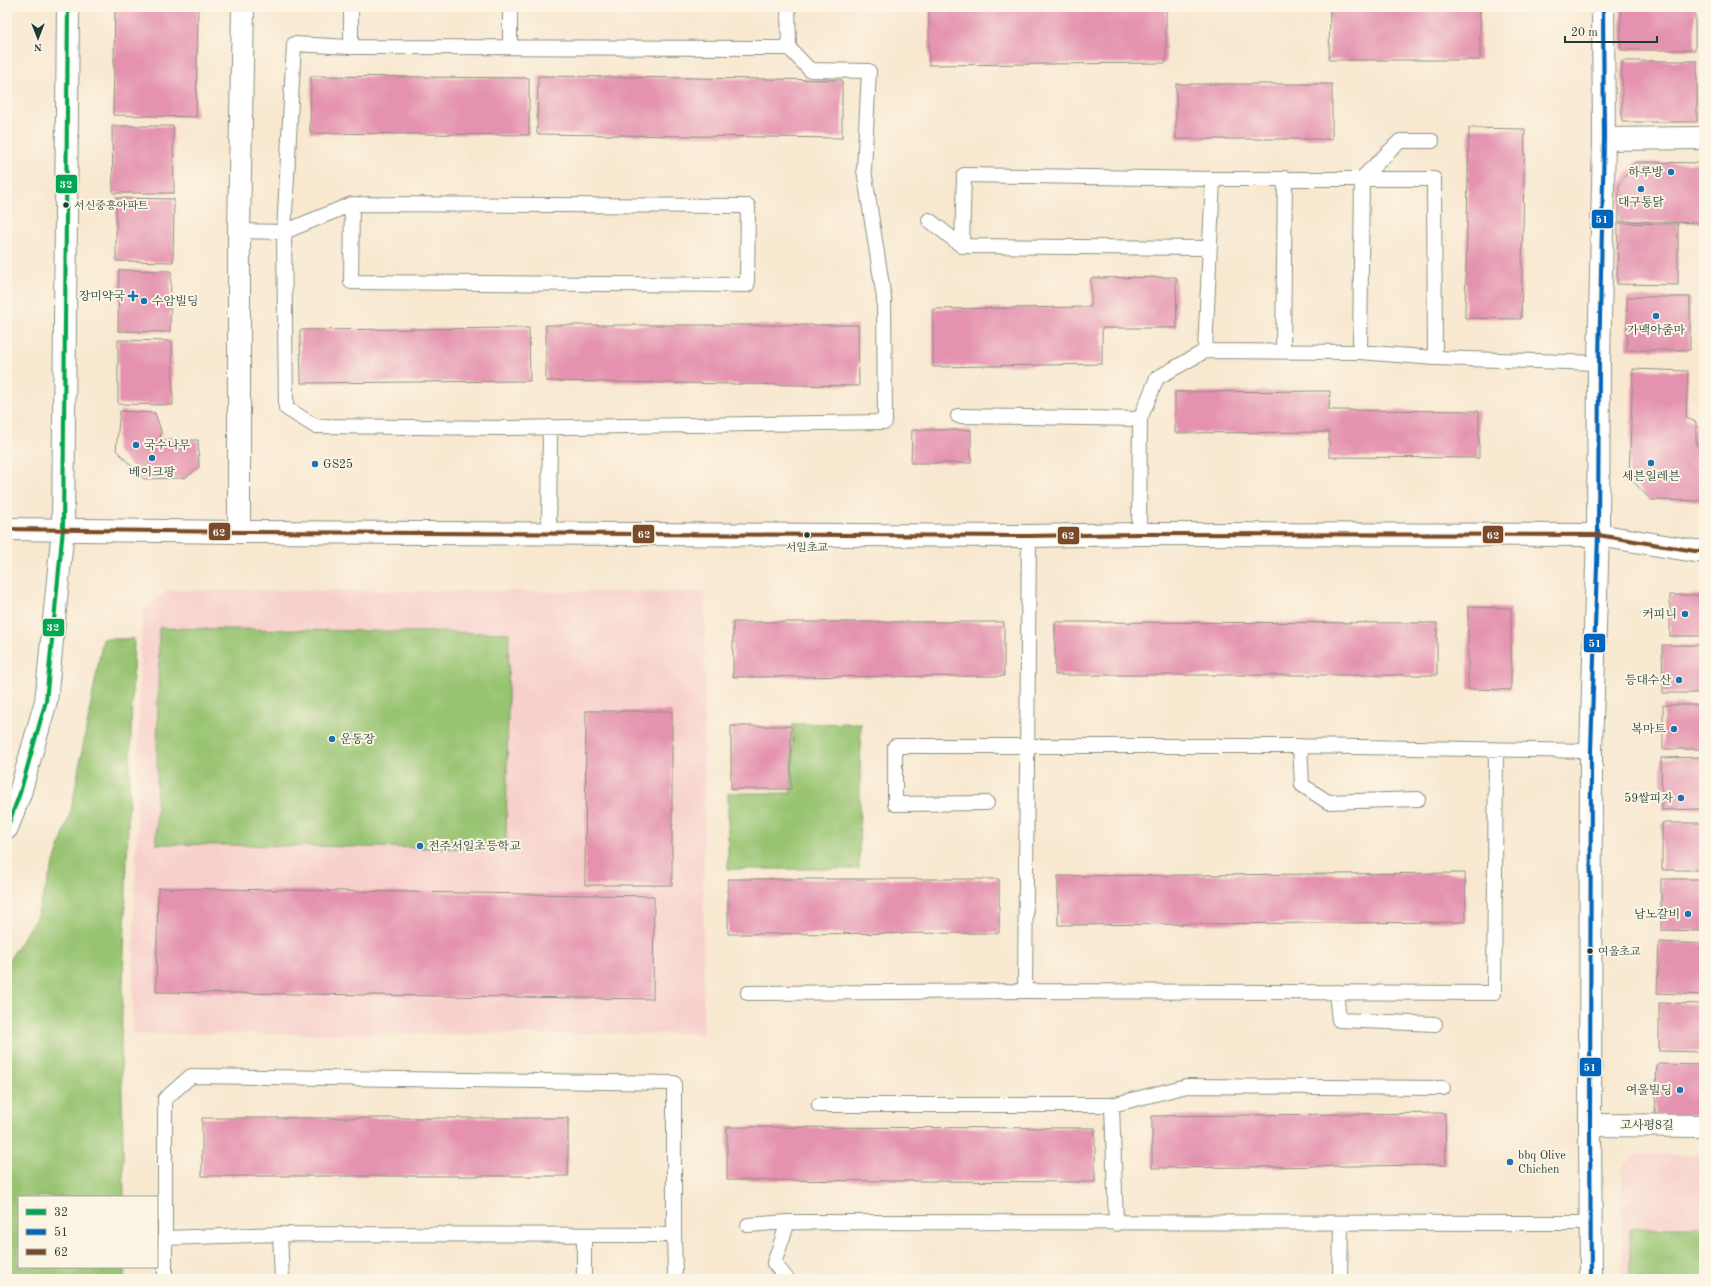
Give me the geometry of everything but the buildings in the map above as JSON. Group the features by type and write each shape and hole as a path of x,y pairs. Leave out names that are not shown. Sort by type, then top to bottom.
{"street":[{"path":"7,828 20,793 46,701 63,529 68,7"},
{"path":"239,532 239,231 243,7"},
{"path":"1591,1279 1591,751 1598,535 1599,363 1604,140 1602,7"},
{"path":"1604,140 1704,138"},
{"path":"7,529 239,532 1029,536 1139,534 1598,535 1695,551 1704,551"},
{"name":"고사평8길","path":"1590,1125 1704,1126"}],"lane":[{"path":"351,7 351,47"},
{"path":"510,7 510,47"},
{"path":"788,7 789,48 810,70 869,71 864,170 884,298 885,422 550,427 315,426 286,408 284,232 294,44 351,47 789,48"},
{"path":"1360,352 1362,178 1400,141 1432,141"},
{"path":"962,246 964,175 1213,179 1434,179 1435,358"},
{"path":"1283,350 1285,178"},
{"path":"1205,351 1213,179"},
{"path":"239,231 284,232 352,204 748,206 747,285 351,282 352,204"},
{"path":"929,220 962,246 1210,248"},
{"path":"1139,534 1140,419 1156,378 1205,351 1283,350 1360,352 1435,358 1599,363"},
{"path":"958,416 1140,419"},
{"path":"549,533 550,427"},
{"path":"1025,991 1029,536"},
{"path":"987,803 895,804 895,746 1300,746 1496,751 1591,751"},
{"path":"1300,746 1302,785 1328,802 1418,799"},
{"path":"748,993 1025,991 1494,993 1496,751"},
{"path":"1336,992 1338,1020 1435,1024"},
{"path":"165,1279 165,1099 191,1076 674,1083 675,1272"},
{"path":"819,1105 1112,1105 1187,1086 1443,1088"},
{"path":"1112,1105 1116,1224"},
{"path":"787,1279 774,1263 788,1222"},
{"path":"748,1226 788,1222 1116,1224 1591,1223"},
{"path":"1340,1279 1341,1223"},
{"path":"280,1234 282,1279"},
{"path":"165,1238 280,1234 674,1235"},
{"path":"584,1235 584,1279"}],"shaded area":[{"name":"전주서일초등학교","path":"168,590 705,592 703,1034 132,1034 140,658 143,611"},
{"path":"1636,1154 1704,1154 1704,1279 1622,1279 1622,1168"}],"green space":[{"name":"운동장","path":"159,628 509,633 506,849 156,844"},
{"path":"103,639 134,639 121,1047 124,1196 18,1196 18,1268 125,1268 125,1279 7,1279 7,963 36,918 71,811"},
{"path":"861,723 859,869 728,869 728,793 791,793 793,724"},
{"path":"1630,1228 1704,1228 1704,1279 1630,1279"}],"transit line":[{"name":"32","path":"7,828 20,793 46,701 63,529 68,7"},
{"name":"51","path":"1591,1279 1591,751 1598,535 1599,363 1604,139 1603,7"},
{"name":"62","path":"7,529 239,532 1029,536 1139,534 1598,535 1695,551 1704,551"}],"place":[{"name":"하루방","path":"1671,172"},
{"name":"대구통닭","path":"1641,189"},
{"name":"서신중흥아파트","path":"66,205"},
{"name":"장미약국","path":"133,296"},
{"name":"수암빌딩","path":"144,301"},
{"name":"가맥아줌마","path":"1656,316"},
{"name":"국수나무","path":"136,445"},
{"name":"베이크팡","path":"152,458"},
{"name":"세븐일레븐","path":"1651,463"},
{"name":"GS25","path":"315,464"},
{"name":"서일초교","path":"807,535"},
{"name":"커피니","path":"1685,614"},
{"name":"등대수산","path":"1679,680"},
{"name":"복마트","path":"1674,729"},
{"name":"운동장","path":"332,739"},
{"name":"59쌀피자","path":"1681,798"},
{"name":"전주서일초등학교","path":"420,846"},
{"name":"남노갈비","path":"1688,914"},
{"name":"여울초교","path":"1590,951"},
{"name":"여울빌딩","path":"1680,1090"},
{"name":"bbq Olive Chichen","path":"1510,1162"}]}
